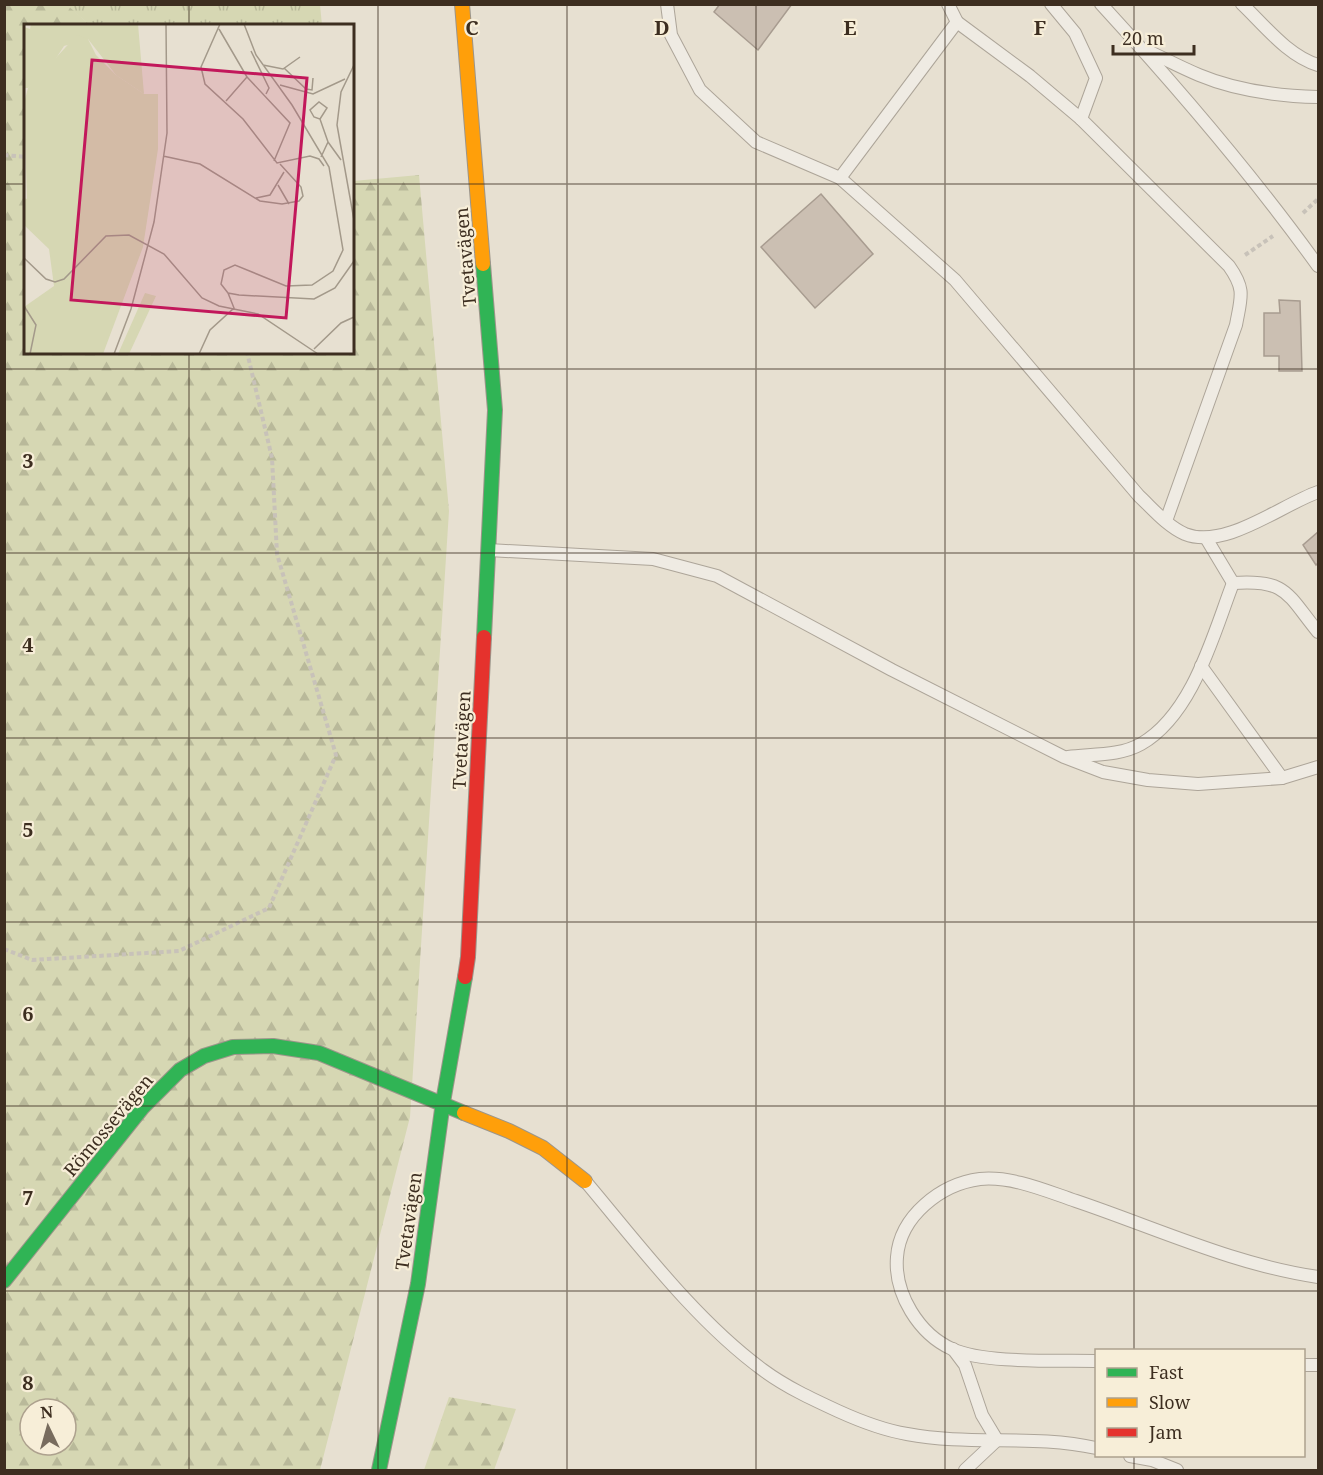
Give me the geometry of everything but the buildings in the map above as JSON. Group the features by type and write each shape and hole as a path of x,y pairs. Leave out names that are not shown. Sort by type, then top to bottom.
{"main road":[{"name":"Tvetavägen","path":"379,1470 418,1284 443,1102 468,957 495,410 462,4"},
{"name":"Römossevägen","path":"4,1281 143,1107 180,1070 204,1056 233,1047 273,1046 319,1053 509,1131 543,1148 585,1181"}],"lane":[{"path":"668,4 671,35 700,90 756,142 840,178 955,280 1139,496 1166,521 1185,534 1206,538 1256,522 1318,492"},
{"path":"948,4 957,22 1030,76 1081,119 1229,266 1240,282 1236,325 1166,521"},
{"path":"1051,4 1075,33 1096,78 1081,119"},
{"path":"1101,4 1142,48 1245,169 1318,266"},
{"path":"1242,4 1298,56 1318,65"},
{"path":"840,178 957,22"},
{"path":"1142,48 1200,76 1247,90 1284,96 1318,97"},
{"path":"1206,538 1233,582"},
{"path":"488,550 653,559 717,576 892,670 1064,757 1103,772 1148,780 1198,784 1282,778 1318,767"},
{"path":"1064,757 1118,752 1140,745 1159,731 1189,692 1233,582"},
{"path":"1233,582 1270,583 1284,590 1318,632"},
{"path":"1201,666 1282,778"},
{"path":"1095,1361 979,1356 953,1349 933,1337 917,1320 898,1281 897,1256 903,1236 916,1212 934,1196 956,1185 980,1179 1003,1180 1030,1186 1258,1265 1318,1277"},
{"path":"585,1181 671,1282 720,1334 762,1370 801,1395 860,1421 906,1434 960,1440 1052,1441 1095,1448"},
{"path":"953,1349 965,1365 982,1415 997,1440"},
{"path":"965,1470 997,1440"},
{"path":"1139,1457 1177,1470"}],"path":[{"path":"4,154 24,157"},
{"path":"4,949 32,960 179,951 270,908 336,754 277,554 272,458 248,354"}],"green space":[{"path":"66,4 89,24 24,24 24,354 354,354 354,181 419,175 449,511 410,1117 320,1470 5,1470 4,5"},
{"path":"66,5 320,5 322,24 89,24"},
{"path":"449,1397 516,1409 494,1470 424,1470"}],"traffic: fast":[{"path":"483,264 495,410 484,637"},
{"path":"379,1470 418,1284 443,1102 465,977"},
{"path":"4,1281 143,1107 180,1070 204,1056 233,1047 273,1046 319,1053 464,1113"}],"traffic: slow":[{"path":"462,4 483,264"},
{"path":"464,1113 543,1148 585,1181"}],"traffic: jam":[{"path":"465,977 468,957 484,637"}]}
